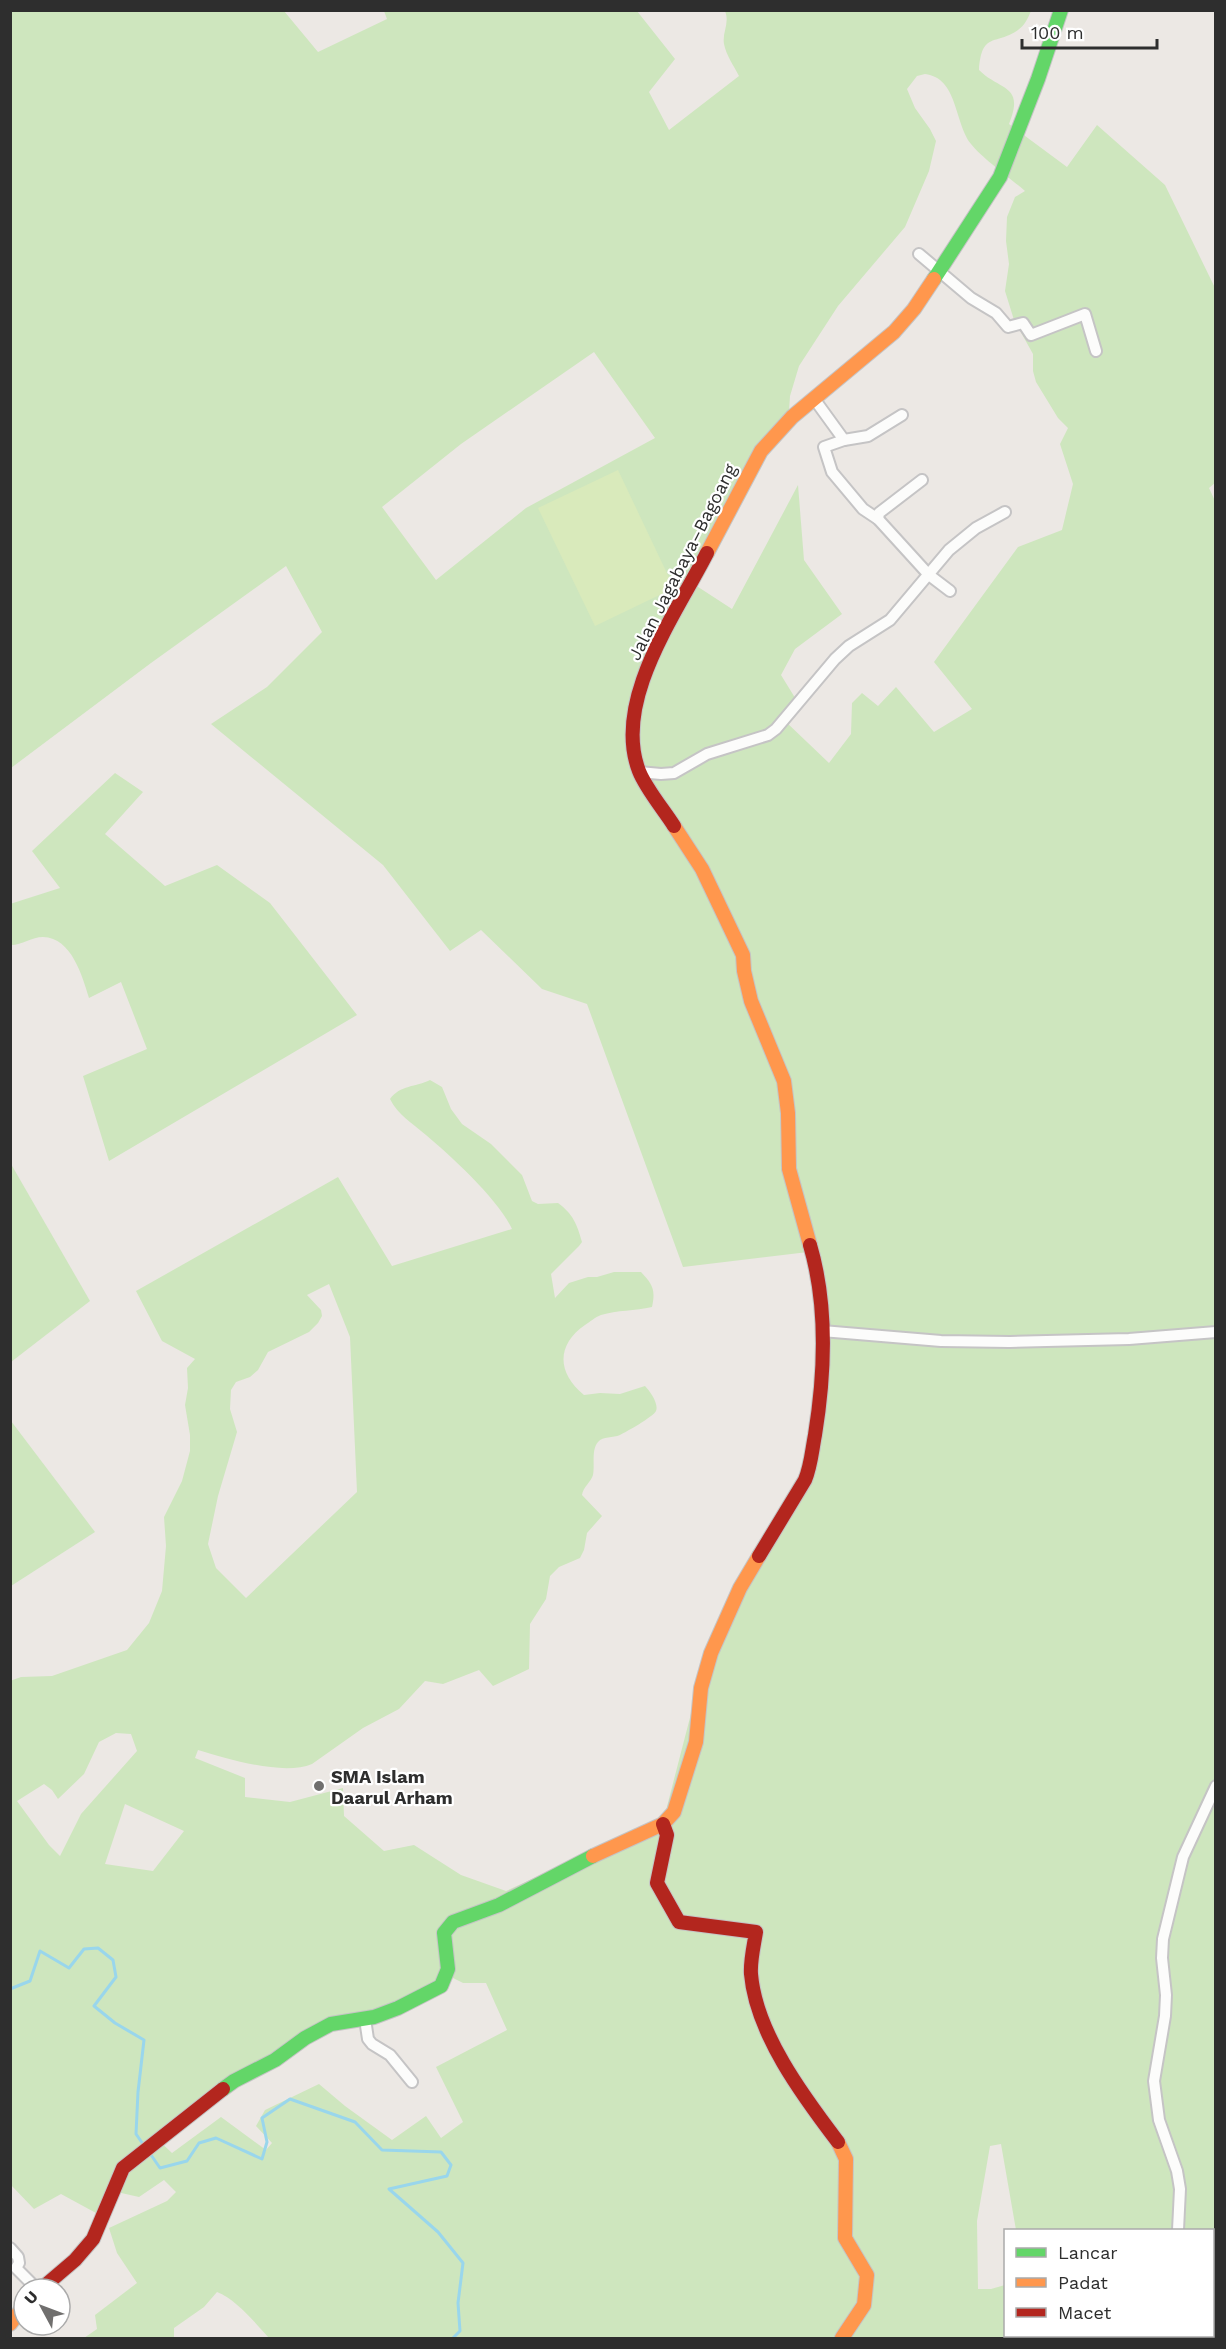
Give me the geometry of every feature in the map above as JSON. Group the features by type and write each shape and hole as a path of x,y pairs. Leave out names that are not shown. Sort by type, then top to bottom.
{"street":[{"name":"Jalan Jagabaya–Bagoang","path":"663,1824 674,1812 696,1742 701,1688 711,1653 740,1587 809,1470 818,1416 823,1358 820,1300 813,1254 789,1169 788,1113 784,1081 751,1001 743,955 702,869 639,772 631,734 638,695 656,647 760,451 792,417 894,332 914,309 1000,177 1038,79 1061,10"},
{"path":"919,254 971,298 996,313 1008,327 1023,323 1031,335 1085,314 1096,351"},
{"path":"815,400 844,440"},
{"path":"902,415 868,436 844,440 824,447 832,472 863,509 878,519 929,575 950,591"},
{"path":"878,519 879,513 922,480"},
{"path":"639,772 674,773 707,754 768,735 777,729 835,659 849,646 890,620 963,538 1005,512"},
{"path":"822,1331 940,1341 1010,1342 1128,1339 1215,1332"},
{"path":"1178,2229 1180,2189 1159,2120 1154,2081 1165,2016 1163,1939 1183,1857 1215,1786"},
{"path":"54,2277 75,2260 93,2239 123,2168 234,2081 275,2060 305,2038 331,2024 365,2019 398,2008 441,1986 448,1969 444,1933 448,1925 499,1905 571,1866 663,1824 667,1835 657,1884 679,1922 756,1932 751,1973 761,2019 801,2093 840,2144 846,2159 845,2238 867,2275 864,2305 842,2338"},
{"path":"365,2019 368,2039 390,2055 412,2082"},
{"path":"10,2248 18,2257 19,2263 16,2268 26,2277"}],"green space":[{"path":"10,11 284,11 318,52 387,19 384,11 637,11 675,59 649,92 669,130 739,76 724,44 727,20 725,11 1031,11 1018,30 987,44 981,58 979,70 1012,95 1014,102 1009,124 1067,167 1097,125 1165,185 1216,290 1216,482 1209,488 1216,503 1215,2338 269,2338 238,2306 217,2292 204,2307 174,2328 174,2338 84,2338 97,2329 95,2315 137,2283 117,2253 109,2228 167,2201 176,2192 164,2180 139,2197 108,2190 96,2213 61,2194 34,2209 11,2185 10,1681 21,1677 52,1676 127,1650 149,1623 162,1591 166,1546 164,1517 182,1481 190,1451 185,1405 188,1388 187,1368 195,1359 162,1341 136,1291 338,1177 392,1266 512,1229 496,1205 461,1166 393,1105 390,1099 398,1091 430,1080 442,1087 451,1109 462,1124 491,1144 522,1175 532,1201 538,1204 558,1203 574,1220 582,1242 551,1274 555,1298 569,1283 614,1272 641,1272 650,1284 654,1296 652,1307 599,1316 576,1333 565,1350 565,1368 569,1378 584,1395 620,1394 645,1386 654,1398 657,1408 654,1414 639,1424 620,1435 603,1439 596,1445 593,1475 582,1495 602,1516 587,1533 580,1558 559,1567 550,1576 546,1599 530,1624 529,1669 493,1686 479,1670 443,1684 425,1681 399,1709 363,1728 312,1764 300,1767 271,1767 224,1758 198,1750 195,1758 245,1778 245,1797 290,1802 343,1788 344,1816 384,1851 414,1845 461,1875 506,1891 664,1818 700,1679 802,1476 820,1361 808,1252 683,1267 587,1004 542,989 481,930 450,951 383,865 211,724 267,687 322,632 286,566 11,768","holes":["925,74 936,77 950,92 965,135 976,150 1025,191 1015,197 1007,217 1006,241 1009,264 1005,291 1014,320 1033,354 1033,371 1036,382 1058,418 1068,428 1060,444 1073,484 1062,530 1018,547 934,662 972,709 934,732 896,687 878,706 862,693 852,703 851,734 829,763 785,721 797,701 781,675 795,649 842,614 804,560 798,485 732,609 692,583 789,411 790,396 799,366 838,306 905,227 929,171 936,141 915,108 907,89 917,76","594,352 655,438 526,508 436,580 382,507 461,444","329,1284 350,1337 357,1492 246,1598 216,1568 208,1544 218,1496 237,1432 230,1409 231,1390 236,1382 250,1377 258,1370 268,1352 309,1332 318,1323 322,1316 321,1310 307,1295","116,1733 131,1734 137,1751 81,1814 60,1856 49,1845 17,1801 44,1784 58,1799 84,1774 99,1742","125,1804 184,1831 153,1871 105,1864","449,1976 463,1983 486,1983 507,2030 436,2067 463,2122 441,2138 426,2116 392,2140 319,2084 265,2110 256,2126 272,2143 266,2150 221,2117 172,2153 154,2136 210,2090 338,2021 371,2014"]},
{"path":"618,470 674,588 595,626 538,508"},
{"path":"115,773 143,792 105,834 165,886 217,865 270,903 357,1015 109,1161 83,1076 147,1049 121,982 89,998 79,969 61,944 43,937 11,945 10,904 60,888 32,851"},
{"path":"11,1164 90,1301 10,1362"},
{"path":"11,1421 95,1532 10,1586"}],"waterway":[{"path":"10,1989 30,1981 40,1951 69,1968 84,1949 98,1948 113,1960 116,1977 94,2006 115,2023 144,2040 136,2134 145,2147"},
{"path":"149,2152 160,2168 187,2161 199,2143 216,2138 262,2159 267,2142 262,2118 290,2099 355,2122 382,2150 441,2152 451,2165 447,2176 389,2189 438,2232 463,2263 458,2303 460,2331 453,2338"}],"traffic: fast":[{"path":"934,279 1000,177 1038,79 1061,10"},
{"path":"223,2089 275,2060 305,2038 331,2024 374,2017 398,2008 441,1986 448,1969 444,1933 453,1922 499,1905 593,1856"}],"traffic: slow":[{"path":"707,553 761,451 792,417 894,332 914,309 934,279"},
{"path":"674,826 702,869 743,955 751,1001 784,1081 788,1113 789,1169 810,1245"},
{"path":"593,1856 663,1824 674,1812 696,1742 701,1688 711,1653 740,1588 759,1556"},
{"path":"838,2142 846,2159 845,2238 867,2275 864,2305 842,2338"}],"traffic: jam":[{"path":"674,826 639,771 633,744 634,716 640,687 651,659 707,553"},
{"path":"759,1556 805,1480 815,1435 821,1388 823,1340 820,1292 810,1245"},
{"path":"663,1824 667,1835 657,1883 679,1922 756,1932 751,1974 762,2019 783,2063 810,2105 838,2142"},
{"path":"55,2277 75,2260 93,2239 123,2168 223,2089"}],"place":[{"name":"SMA Islam Daarul Arham","path":"319,1786"}]}
